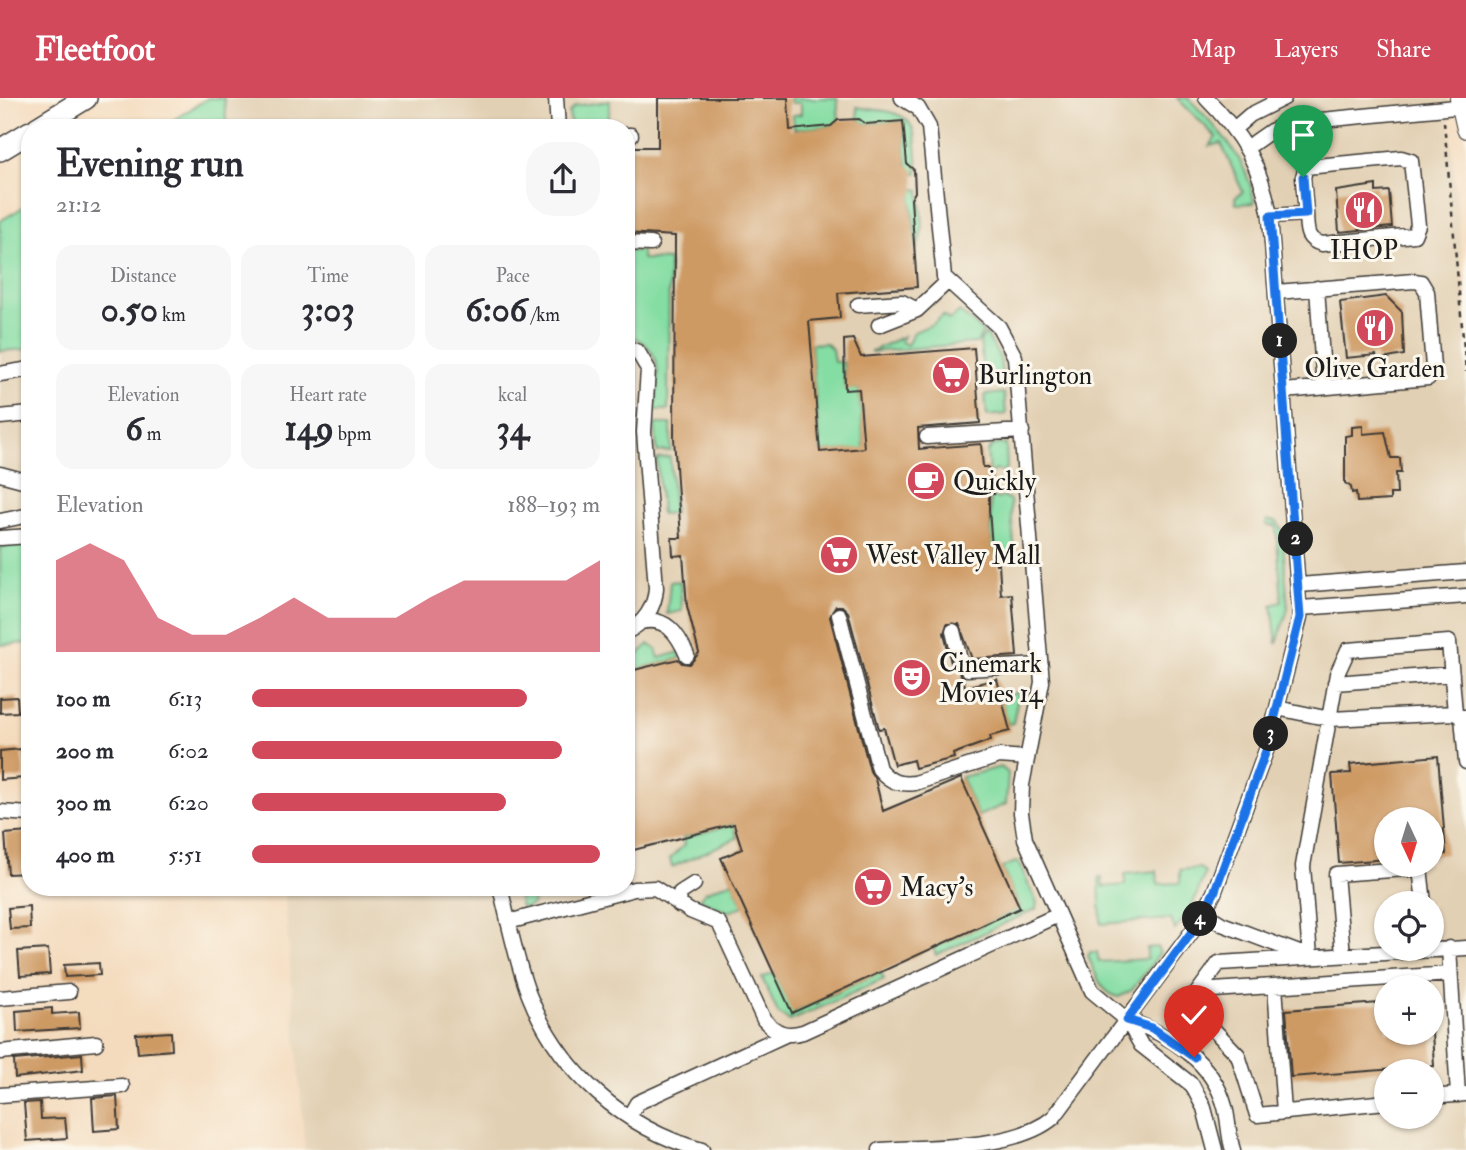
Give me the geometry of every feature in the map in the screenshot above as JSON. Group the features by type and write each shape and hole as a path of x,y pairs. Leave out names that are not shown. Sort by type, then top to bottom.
{"highway":[{"path":"52,119 86,98"},
{"path":"0,150 21,137"}],"main road":[{"path":"1457,105 1466,129"}],"lane":[{"path":"556,98 557,119"},
{"path":"902,98 918,108 929,127 941,265 947,282 999,327 1012,346 1017,367 1042,689 1022,785 1022,824 1092,991 1127,1020 1141,1045 1192,1085 1207,1115 1215,1150"},
{"path":"880,1150 1011,1139 1037,1131 1054,1117 1204,913 1263,760 1301,608 1270,216 1265,189 1248,147 1235,128 1206,98"},
{"path":"1235,128 1250,115 1284,98"},
{"path":"1248,147 1271,131 1291,123 1457,105"},
{"path":"1401,158 1411,161 1418,225 1414,236 1322,244 1310,239 1307,234 1306,214 1303,177 1306,167 1401,158"},
{"path":"1270,216 1306,214"},
{"path":"635,243 651,244"},
{"path":"879,326 917,310 947,282"},
{"path":"1276,292 1421,282 1427,292 1433,367 1427,378 1284,391"},
{"path":"1317,288 1324,387"},
{"path":"858,306 902,302 917,310"},
{"path":"635,353 642,358 648,375 644,432 656,588 652,606 635,626"},
{"path":"0,374 21,370"},
{"path":"0,417 21,415"},
{"path":"927,438 1022,430"},
{"path":"0,474 21,480"},
{"path":"0,513 21,514"},
{"path":"0,521 21,517"},
{"path":"0,538 21,537"},
{"path":"1299,586 1466,572"},
{"path":"1301,608 1466,596"},
{"path":"839,615 879,769 888,780 902,785 915,783 999,756 1027,758"},
{"path":"641,622 651,620 671,628 687,655"},
{"path":"953,631 960,660 967,668 1041,664"},
{"path":"1310,957 1303,866 1335,683 1348,650 1450,642 1452,674 1461,716 1466,762"},
{"path":"1335,683 1452,674"},
{"path":"1277,708 1330,719 1461,716"},
{"path":"0,812 21,813"},
{"path":"1343,955 1336,874 1420,868 1423,891"},
{"path":"680,905 680,894 694,884"},
{"path":"635,888 662,891 680,905 719,923 764,1020 774,1030 785,1035"},
{"path":"502,896 529,994 550,1036 589,1085 629,1117 658,1134 702,1150"},
{"path":"509,922 606,896"},
{"path":"1204,913 1222,924 1310,957"},
{"path":"629,1117 637,1103 785,1035 803,1032 1058,915"},
{"path":"1444,948 1466,947"},
{"path":"1444,1096 1462,1094 1449,948"},
{"path":"1374,953 1219,963 1189,1004 1238,1055 1257,1115 1374,1103"},
{"path":"1199,991 1450,974"},
{"path":"1275,986 1284,1112"},
{"path":"0,998 69,992"},
{"path":"1127,1020 1152,1028 1207,1069 1225,1108 1233,1150"},
{"path":"0,1052 96,1044"},
{"path":"0,1095 122,1086"}],"path":[{"path":"1457,105 1466,372"}],"shaded area":[{"name":"West Valley Mall","path":"224,98 1448,98 1466,312 1466,1150 305,1150 285,896 635,896 635,119 226,119"},
{"path":"21,350 21,508 0,509 0,351"}],"green space":[{"path":"208,98 224,98 226,119 175,119"},
{"path":"790,98 837,98 839,120 831,126 794,129 793,115 801,114 801,103 791,103"},
{"path":"1177,98 1188,98 1230,145 1246,172 1254,203 1236,204 1235,198 1243,192 1221,143 1210,146 1216,137"},
{"path":"610,101 609,119 570,119 569,112 575,106"},
{"path":"857,107 897,114 910,124 916,145 917,173 907,164 903,121 866,124 858,119"},
{"path":"915,189 920,190 923,226 917,250 911,199"},
{"path":"21,208 21,350 0,351 0,221"},
{"path":"635,251 642,251 642,259 669,260 668,410 655,410 657,365 648,347 635,338"},
{"path":"960,312 983,332 977,343 870,352 904,336 901,342 907,345 914,332 933,324 943,315 949,320"},
{"path":"986,334 1000,358 1003,381 984,382 980,341"},
{"path":"826,343 832,349 834,362 843,362 845,389 859,389 864,449 820,452 811,344"},
{"path":"1004,393 1006,414 987,416 985,395"},
{"path":"655,424 671,424 671,451 657,452"},
{"path":"1006,444 1007,468 1002,472 996,470 989,473 987,452 993,445"},
{"path":"670,457 674,513 661,514 657,459"},
{"path":"1002,496 1010,500 1015,554 1011,560 1002,558 996,561 995,549 992,548 990,497 999,499"},
{"path":"1267,520 1277,522 1282,530 1288,609 1277,644 1272,605 1282,602 1276,526 1266,525"},
{"path":"21,545 21,644 0,645 0,547"},
{"path":"680,581 682,611 667,614 670,582"},
{"path":"649,644 656,649 659,658 680,652 681,658 635,670 635,657"},
{"path":"1019,692 1013,723 1008,724 1001,697"},
{"path":"1001,767 1008,773 1006,804 978,816 961,777"},
{"path":"734,824 737,838 672,867 670,859 684,845 683,838"},
{"path":"1018,861 1037,903 1036,909 936,955 933,948 1020,908 1002,868"},
{"path":"1200,868 1205,873 1191,909 1175,930 1171,919 1101,924 1099,877 1102,878 1103,887 1125,885 1125,874 1157,871 1158,884 1180,883 1180,870"},
{"path":"732,881 743,906 729,912 699,899 705,892"},
{"path":"518,896 535,896 532,905 524,908 520,905"},
{"path":"1157,947 1160,953 1132,990 1119,997 1103,987 1088,956 1090,952 1097,952 1099,962 1147,959 1147,948"},
{"path":"881,972 884,979 790,1021 778,1013 762,978 774,973 793,1013"}],"building":[{"name":"West Valley Mall","path":"658,98 788,98 790,130 831,126 838,120 859,119 866,124 903,121 907,164 914,170 915,192 911,199 917,287 838,293 840,318 809,321 820,452 864,448 859,389 845,390 844,340 853,339 861,357 974,348 980,423 918,428 919,449 981,444 983,467 988,467 989,476 992,476 994,494 989,494 989,509 992,548 995,548 996,564 999,564 1001,595 1012,594 1017,656 972,659 959,624 947,624 944,633 951,663 963,677 965,687 997,679 1010,731 990,736 991,740 953,754 954,758 915,768 913,760 894,765 884,728 879,729 848,612 842,606 836,606 830,617 883,811 961,778 1020,908 792,1013 721,858 742,849 734,824 635,850 635,670 678,659 682,663 690,664 699,653 687,606 683,555 673,556 672,538 681,538 674,438 675,236 635,234 635,147 658,147"},
{"name":"IHOP","path":"1376,185 1376,192 1389,191 1392,227 1339,232 1336,191"},
{"name":"Olive Garden","path":"1386,296 1402,312 1404,355 1377,360 1376,355 1346,358 1340,302"},
{"path":"1363,426 1363,434 1385,432 1391,458 1400,458 1401,473 1396,473 1397,494 1390,494 1390,500 1357,502 1356,492 1352,493 1351,487 1345,483 1345,436 1352,435 1352,427"},
{"path":"17,697 18,712 0,713 0,698"},
{"path":"21,749 21,778 0,780 0,751"},
{"path":"1438,756 1442,807 1374,807 1374,860 1339,863 1332,774 1351,773 1350,764"},
{"path":"21,833 21,873 8,874 5,834"},
{"path":"29,906 30,928 10,929 8,908"},
{"path":"48,949 50,974 20,976 18,951"},
{"path":"99,963 100,975 65,977 64,965"},
{"path":"1374,1003 1374,1045 1433,1045 1434,1059 1374,1059 1374,1071 1291,1077 1286,1010"},
{"path":"52,1008 52,1014 79,1012 80,1028 17,1032 16,1011"},
{"path":"171,1032 172,1050 138,1053 136,1034"},
{"path":"82,1054 83,1070 15,1078 14,1060"},
{"path":"117,1096 119,1129 94,1131 92,1098"},
{"path":"40,1102 41,1119 65,1118 67,1138 27,1141 24,1103"}],"place":[{"name":"IHOP","path":"1364,210"},
{"name":"Olive Garden","path":"1375,328"},
{"name":"Burlington","path":"951,375"},
{"name":"Quickly","path":"926,481"},
{"name":"West Valley Mall","path":"839,555"},
{"name":"Cinemark Movies 14","path":"912,678"},
{"name":"Macy's","path":"873,887"}],"route":[{"path":"1194,1057 1152,1028 1127,1020 1194,929 1214,893 1267,748 1300,617 1270,216 1306,214 1303,177"}]}
